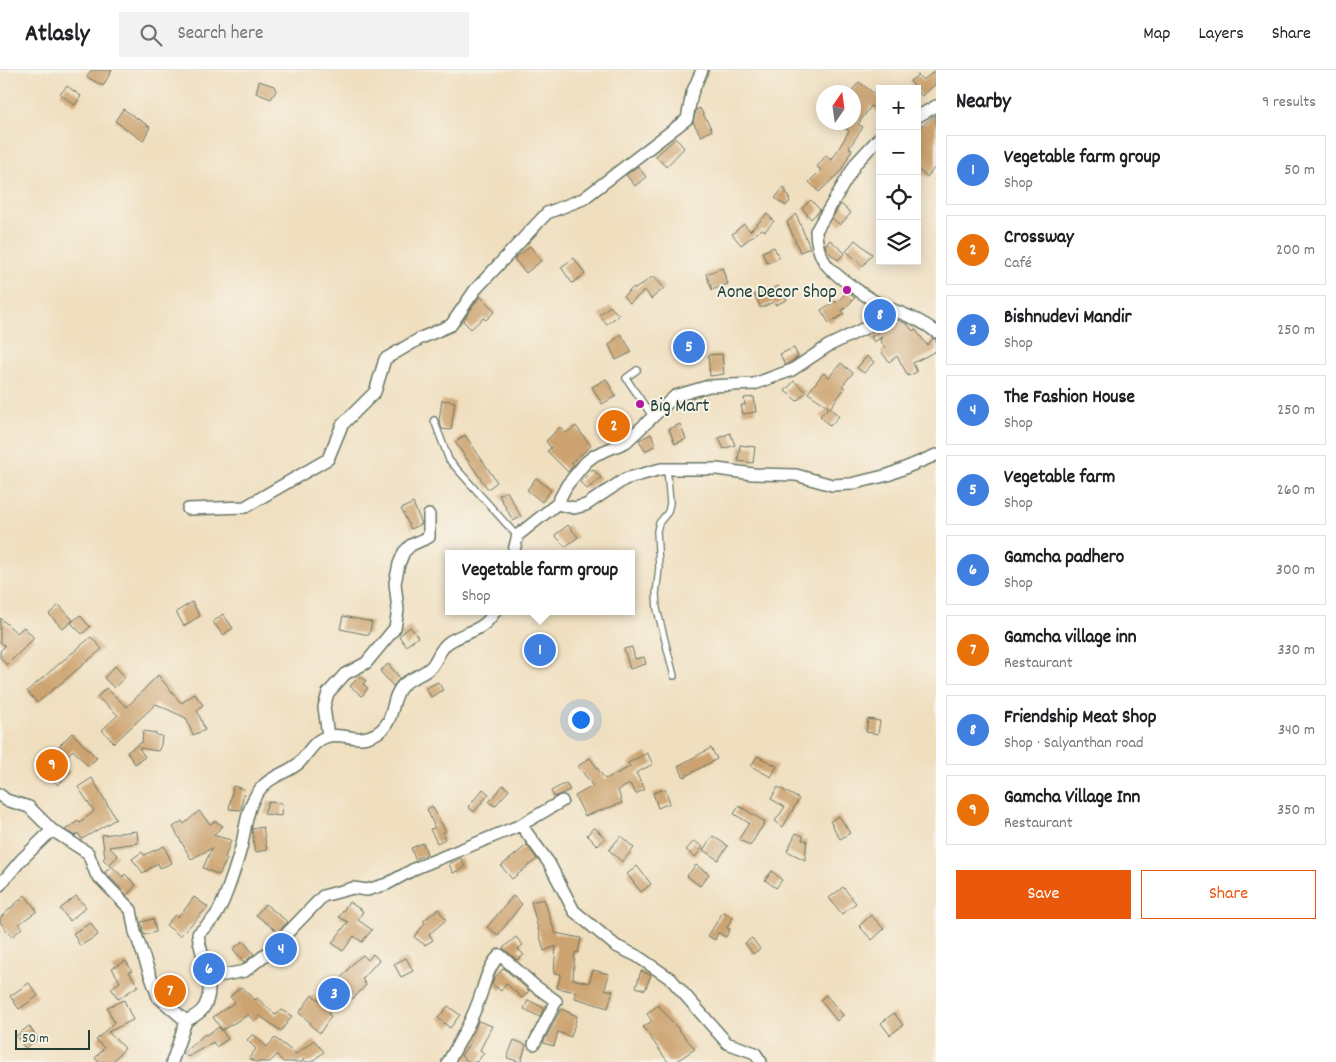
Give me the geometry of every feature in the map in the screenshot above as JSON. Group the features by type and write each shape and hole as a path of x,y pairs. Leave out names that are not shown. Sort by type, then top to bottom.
{"street":[{"path":"188,509 245,507 328,459 342,425 375,392 385,359 421,338 450,325 475,290 547,213 583,199 687,119 692,93 702,70"},
{"path":"921,115 936,106"},
{"path":"876,141 856,163 816,231 816,238 826,264 865,295 887,307 918,318 936,332"},
{"path":"514,550 517,536 557,504 572,478 586,462 626,442 665,403 684,391 709,386 754,384 792,370 828,346 867,327 887,307"},
{"path":"557,504 574,508 586,505 625,479 667,469 718,469 753,474 796,475 832,484 851,484 888,475 936,455"},
{"path":"328,736 324,707 328,693 344,674 366,663 396,628 398,610 395,583 399,564 404,552 411,545 429,537 429,514"},
{"path":"172,1062 186,1022 202,1010 208,998 209,978 199,950 198,934 216,914 224,897 242,845 244,825 250,808 266,783 290,770 300,761 311,746 328,736 361,739 378,732 391,719 396,696 404,683 432,667 442,649 449,642 482,628 492,615"},
{"path":"0,795 6,800 29,807 52,830 88,853 96,874 131,910 135,932 158,997 186,1022"},
{"path":"209,978 245,971 271,950 306,911 323,896 353,888 367,890 387,884 416,868 521,825 562,802"},
{"path":"521,825 548,863 574,911 616,946 637,956 671,979 727,1043 755,1054 761,1062"},
{"path":"0,885 21,860 52,830"},
{"path":"448,1062 461,1043 478,1003 486,976 500,955 535,986 556,1001 534,1044"}],"lane":[{"path":"637,370 626,378 652,416"},
{"path":"434,420 449,460 517,536"},
{"path":"667,469 670,503 668,512 659,523 656,531 659,568 656,594 657,609 674,676"}],"building":[{"path":"91,70 112,70 103,86 87,77"},
{"path":"936,70 936,84 922,96 921,85 913,85 910,81 918,75 923,80"},
{"path":"259,81 274,86 276,91 271,99 256,93"},
{"path":"859,82 876,95 876,110 871,106 861,120 861,85 857,85"},
{"path":"67,86 81,96 75,105 60,94"},
{"path":"700,108 712,130 701,136 693,122 696,110"},
{"path":"123,109 150,127 143,141 115,121"},
{"path":"936,115 936,166 927,177 921,172 921,125"},
{"path":"847,130 861,130 849,148 852,149 841,171 819,192 809,182 821,170 817,167 826,155 832,160 849,131"},
{"path":"676,138 684,148 666,167 656,156"},
{"path":"638,166 646,177 635,186 626,175"},
{"path":"784,187 790,201 786,206 775,198"},
{"path":"811,200 820,210 811,219 802,208"},
{"path":"841,204 851,213 840,225 832,218"},
{"path":"767,214 774,221 765,231 762,229 741,245 732,234 744,224 750,231"},
{"path":"796,214 810,248 800,252 787,222"},
{"path":"830,240 845,253 838,260 827,251 825,245"},
{"path":"855,240 872,254 863,266 846,251"},
{"path":"530,246 541,261 526,273 514,259"},
{"path":"774,247 779,258 767,263 762,252"},
{"path":"574,258 585,274 572,283 561,267"},
{"path":"722,268 728,284 712,290 706,274"},
{"path":"654,276 664,288 651,299 645,290 630,303 623,296 634,287 635,289"},
{"path":"778,286 787,300 775,305 773,302 761,308 754,294 765,289 767,292"},
{"path":"847,292 855,298 842,311 844,314 829,323 821,310 835,301 836,303"},
{"path":"480,296 495,311 486,320 483,318 471,329 463,321"},
{"path":"610,306 619,315 607,324 599,315"},
{"path":"893,318 907,324 913,331 915,329 927,345 933,339 936,339 936,351 913,363 917,372 908,376 897,356 889,362 881,351 885,348 880,340 882,337 874,342 871,337 890,324 888,321"},
{"path":"621,334 632,352 616,360 609,345"},
{"path":"794,348 798,357 785,365 780,354"},
{"path":"722,354 724,374 710,376 708,355"},
{"path":"867,356 874,362 864,373 857,368"},
{"path":"841,363 853,373 842,386 845,388 830,408 839,416 830,426 820,416 829,407 808,393 823,373 829,377"},
{"path":"606,379 616,396 602,404 592,387"},
{"path":"794,381 806,392 797,401 785,391"},
{"path":"754,397 756,412 743,414 741,405 745,405 744,398"},
{"path":"442,400 455,402 451,430 442,429 439,420"},
{"path":"680,424 686,439 675,444 669,429"},
{"path":"576,426 591,446 571,463 574,465 568,472 547,451 551,448 546,441 560,427 566,433"},
{"path":"730,433 735,445 724,449 719,438"},
{"path":"651,434 656,445 645,451 639,440"},
{"path":"465,435 497,482 488,489 455,442"},
{"path":"740,445 755,447 753,463 738,461"},
{"path":"593,469 601,478 587,489 580,482"},
{"path":"536,478 551,490 542,502 527,490"},
{"path":"507,491 521,517 513,521 499,495"},
{"path":"413,503 422,524 411,529 401,509"},
{"path":"568,525 578,537 565,547 555,535"},
{"path":"192,602 200,616 184,626 176,612"},
{"path":"59,605 73,620 63,629 49,614"},
{"path":"223,614 233,628 223,635 213,622"},
{"path":"80,615 90,627 82,634 71,623"},
{"path":"343,616 372,622 369,635 340,629"},
{"path":"0,618 17,633 24,627 34,638 7,665 0,657 0,651 5,646 0,642"},
{"path":"410,627 418,637 406,646 399,636"},
{"path":"91,637 102,649 37,703 27,691"},
{"path":"632,647 635,659 644,657 646,664 630,669 624,649"},
{"path":"388,664 400,678 393,686 380,671"},
{"path":"115,666 125,677 114,688 104,678"},
{"path":"158,675 181,703 195,694 203,705 197,710 205,730 193,735 186,718 156,704 114,743 102,730 118,715 97,697 106,688 127,707"},
{"path":"360,676 366,681 363,684 368,688 362,696 350,686"},
{"path":"438,682 443,690 431,697 426,688"},
{"path":"868,719 880,721 878,734 866,732"},
{"path":"143,731 162,736 161,745 158,751 139,748 145,757 135,764 127,752 142,742"},
{"path":"72,733 97,758 88,766 73,750 60,763 70,772 58,785 52,779 55,776 42,763"},
{"path":"711,748 717,759 684,777 678,766"},
{"path":"647,753 653,764 636,773 645,789 636,794 630,784 618,790 622,803 585,816 575,796 593,786 578,766 590,758 605,779 630,767 628,763"},
{"path":"757,756 777,766 771,777 751,766"},
{"path":"92,778 116,819 82,839 78,833 75,836 65,830 78,821 80,823 94,811 78,787"},
{"path":"566,783 570,790 554,797 551,791"},
{"path":"503,785 509,790 495,806 489,802"},
{"path":"233,786 244,789 241,810 229,809"},
{"path":"778,787 799,799 783,827 775,821 785,807 771,799"},
{"path":"483,789 489,794 474,812 468,807"},
{"path":"665,789 670,803 658,808 653,793"},
{"path":"268,802 282,803 281,816 264,814"},
{"path":"432,806 446,832 442,833 445,839 437,843 430,829 435,828 427,809"},
{"path":"739,806 765,822 750,846 739,839 749,823 734,814"},
{"path":"199,811 210,824 215,821 223,826 213,835 231,840 225,858 227,859 219,875 203,868 212,848 191,859 173,827 182,821 184,824"},
{"path":"839,816 850,833 840,839 830,821"},
{"path":"263,827 267,850 255,852 252,829"},
{"path":"594,827 605,838 598,846 587,835"},
{"path":"137,831 138,843 109,847 118,856 109,865 103,859 105,857 102,835"},
{"path":"796,833 803,836 802,840 807,840 805,860 787,851"},
{"path":"621,836 634,848 622,862 609,850"},
{"path":"713,836 728,846 718,860 703,850"},
{"path":"694,841 703,847 695,857 686,850"},
{"path":"423,843 427,854 415,859 411,848"},
{"path":"527,845 537,859 512,879 501,866"},
{"path":"164,846 172,863 160,868 158,863 143,873 132,859 142,852 144,855"},
{"path":"461,858 465,867 453,873 449,864"},
{"path":"696,865 709,874 700,886 687,876"},
{"path":"111,866 123,877 125,874 136,885 127,895 105,872"},
{"path":"637,866 651,884 641,892 627,874"},
{"path":"772,871 782,880 776,888 765,880"},
{"path":"843,887 856,903 842,914 829,898"},
{"path":"25,895 37,911 19,924 22,928 12,937 0,922 0,918"},
{"path":"76,896 86,907 70,921 60,909"},
{"path":"513,896 522,904 498,935 487,927"},
{"path":"194,897 208,907 180,936 166,925 175,915 177,917 185,909"},
{"path":"544,899 555,933 581,938 578,953 575,952 573,979 589,983 593,970 609,974 605,989 613,991 608,1008 575,998 576,992 557,988 561,974 554,973 556,946 544,951 531,902"},
{"path":"349,902 363,911 358,920 372,930 362,942 354,936 343,951 332,943 348,922 339,917"},
{"path":"265,904 288,922 278,932 256,915"},
{"path":"438,909 446,920 429,934 433,940 425,945 414,937 425,923 423,921"},
{"path":"723,912 733,917 727,928 730,929 726,937 718,933 715,940 708,936"},
{"path":"871,915 884,929 872,940 859,926"},
{"path":"153,919 156,932 144,935 141,922"},
{"path":"91,923 98,935 80,946 73,933"},
{"path":"516,937 523,945 518,949 524,955 517,960 503,948"},
{"path":"752,938 760,949 753,954 745,943"},
{"path":"243,941 254,954 244,962 233,949"},
{"path":"373,954 379,960 362,979 366,985 353,999 345,991 328,1014 331,1016 320,1033 299,1013 312,995 322,1002 354,962 363,955 368,960"},
{"path":"406,958 413,971 401,977 394,964"},
{"path":"126,961 132,971 129,972 138,986 118,999 111,988 120,982 112,968"},
{"path":"504,968 529,991 522,998 506,983 501,991 492,984 494,978"},
{"path":"641,971 651,975 645,990 636,987"},
{"path":"29,983 38,996 19,1009 10,996"},
{"path":"241,987 276,1015 281,1010 292,1016 281,1031 260,1016 255,1021 248,1015 222,1030 213,1017 235,1002 230,997"},
{"path":"826,995 843,1015 837,1021 820,1000"},
{"path":"124,1000 133,1020 108,1032 125,1048 112,1062 99,1062 95,1058 104,1048 96,1040 114,1022 107,1007"},
{"path":"528,1000 544,1008 540,1017 524,1009"},
{"path":"658,1005 695,1049 675,1062 668,1062 643,1027 652,1021 647,1014"},
{"path":"448,1006 460,1015 450,1028 438,1018"},
{"path":"561,1009 577,1016 571,1037 558,1032 554,1046 543,1043"},
{"path":"894,1013 903,1025 890,1035 881,1023"},
{"path":"478,1021 492,1026 480,1050 484,1053 477,1062 469,1062 461,1056 471,1041"},
{"path":"29,1026 38,1039 25,1048 16,1036"},
{"path":"219,1027 228,1039 216,1047 213,1042 188,1057 183,1053 205,1034"},
{"path":"253,1034 267,1047 275,1038 296,1054 314,1040 324,1052 311,1062 306,1062 303,1059 303,1062 283,1062 277,1055 270,1062 255,1062 249,1058 256,1049 247,1040"},
{"path":"514,1040 526,1045 521,1062 507,1058"}],"place":[{"name":"Aone Decor Shop","path":"847,290"},
{"name":"Friendship Meat Shop","path":"880,315"},
{"name":"Vegetable farm","path":"689,347"},
{"name":"Big Mart","path":"640,404"},
{"name":"Crossway","path":"614,426"},
{"name":"Vegetable farm group","path":"540,650"},
{"name":"Gamcha Village Inn","path":"52,765"},
{"name":"The Fashion House","path":"281,949"},
{"name":"Gamcha padhero","path":"209,969"},
{"name":"Gamcha village inn","path":"170,991"},
{"name":"Bishnudevi Mandir","path":"334,994"}]}
